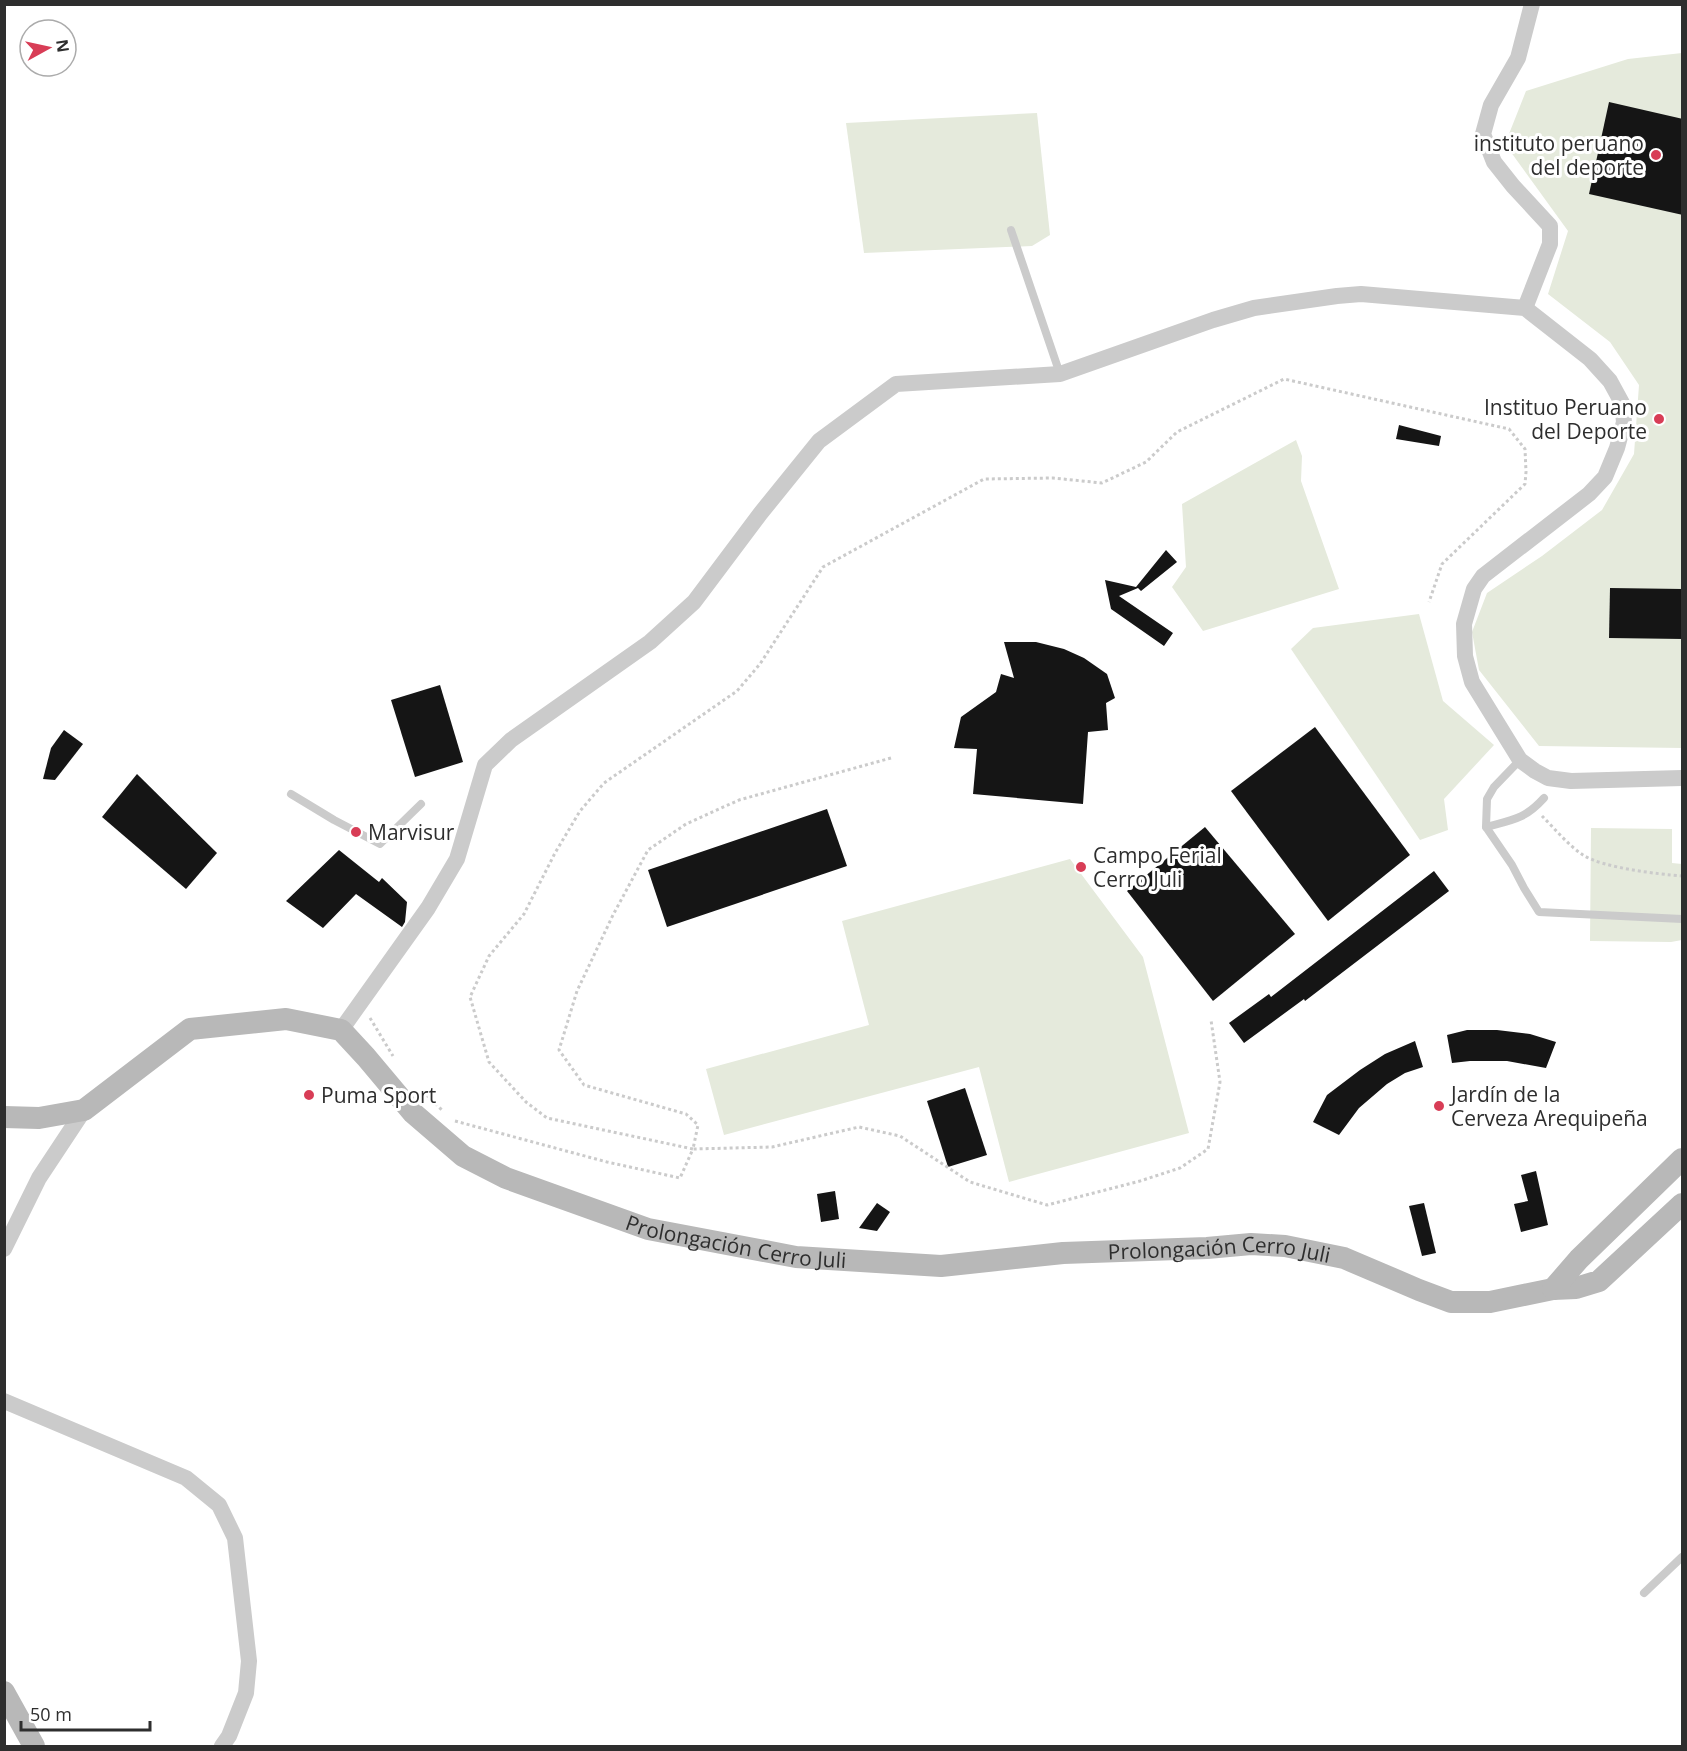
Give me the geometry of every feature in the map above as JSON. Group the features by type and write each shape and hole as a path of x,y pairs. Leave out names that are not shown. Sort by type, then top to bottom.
{"street":[{"path":"1525,308 1550,244 1550,226 1494,162 1483,134 1491,105 1518,58 1532,4"},
{"path":"4,1249 39,1178 84,1110 190,1029 286,1019 341,1030 428,908 457,860 485,765 512,740 650,642 694,602 760,514 819,441 896,384 1060,374 1213,320 1254,308 1325,298 1361,294 1525,308 1590,359 1611,381 1622,403 1623,422 1617,448 1605,477 1589,494 1483,576 1474,589 1464,624 1465,656 1472,682 1520,760 1548,778 1571,781 1683,778"},
{"name":"Prolongación Cerro Juli","path":"341,1030 412,1113 463,1156 506,1178 648,1229 796,1257 941,1266 1063,1253 1207,1248 1251,1244 1285,1246 1344,1258 1451,1302 1490,1302 1553,1289 1576,1288 1599,1281 1683,1204"},
{"path":"4,1117 39,1118 84,1110"},
{"path":"1553,1289 1579,1258 1683,1159"},
{"path":"4,1401 186,1478 219,1505 235,1538 249,1661 246,1693 229,1736 222,1746"},
{"path":"4,1692 34,1746"}],"lane":[{"path":"1011,230 1060,374"},
{"path":"1520,760 1494,787 1487,800 1486,827 1512,865 1539,912 1683,919"},
{"path":"291,794 380,844 421,804"},
{"path":"1486,827 1522,817 1544,798"},
{"path":"1644,1593 1683,1557"}],"path":[{"path":"1211,1020 1220,1082 1208,1149 1180,1168 1140,1181 1047,1205 970,1182 900,1136 859,1127 772,1147 693,1149 547,1119 526,1102 489,1062 470,997 489,956 524,914 555,853 580,811 604,783 736,691 760,664 823,567 984,479 1053,478 1102,483 1146,462 1177,432 1284,379 1509,429 1525,449 1525,484 1442,564 1428,602"},
{"path":"455,1121 607,1162 680,1178 693,1149 698,1125 686,1114 584,1085 559,1050 578,991 613,915 648,850 686,824 739,800 891,758"},
{"path":"1534,809 1582,854 1598,862 1683,876"},
{"path":"361,1002 397,1063"},
{"path":"420,1089 446,1113"}],"shaded area":[{"name":"Instituo Peruano del Deporte","path":"1682,53 1682,748 1539,746 1479,670 1472,632 1487,593 1542,556 1602,510 1634,454 1639,385 1610,342 1548,294 1568,231 1505,144 1526,91 1628,59"},
{"path":"1037,113 1050,235 1032,246 864,253 846,123"},
{"path":"1296,440 1302,456 1301,481 1339,589 1203,631 1172,587 1186,567 1182,504"},
{"path":"1419,614 1443,701 1494,745 1444,799 1448,830 1420,840 1291,649 1313,628"},
{"path":"1591,828 1672,829 1672,863 1682,864 1682,940 1671,942 1590,941"},
{"path":"1070,859 1143,957 1189,1133 1009,1182 979,1067 724,1135 706,1069 869,1025 842,921"}],"building":[{"path":"1609,102 1683,119 1683,215 1589,194"},
{"path":"1399,425 1441,436 1439,446 1396,439"},
{"path":"1166,550 1177,562 1141,591 1138,588 1119,596 1173,633 1164,646 1111,609 1105,580 1136,587"},
{"path":"1610,588 1683,589 1683,639 1609,638"},
{"path":"1004,642 1036,642 1064,649 1084,658 1107,674 1115,698 1106,703 1108,730 1088,732 1083,804 973,794 977,749 954,748 961,717 996,692 1001,674 1014,678"},
{"path":"440,685 463,762 415,777 391,700"},
{"path":"1315,727 1410,855 1328,921 1231,791"},
{"path":"64,730 83,744 55,780 43,779 51,748"},
{"path":"137,774 217,853 186,889 102,817"},
{"path":"827,809 847,866 667,927 648,870"},
{"path":"1205,827 1295,934 1213,1001 1127,891"},
{"path":"339,850 379,882 382,878 407,902 405,922 402,927 356,894 323,928 286,901"},
{"path":"1434,871 1449,891 1305,1001 1304,999 1244,1043 1229,1023 1269,994 1271,997"},
{"path":"1467,1030 1497,1030 1530,1034 1556,1042 1546,1068 1507,1061 1452,1063 1447,1035"},
{"path":"1415,1041 1423,1067 1405,1073 1387,1084 1359,1108 1339,1135 1313,1122 1327,1095 1385,1054"},
{"path":"965,1088 987,1155 948,1167 927,1101"},
{"path":"1536,1171 1548,1225 1521,1232 1514,1204 1528,1201 1521,1175"},
{"path":"835,1191 839,1219 821,1222 817,1194"},
{"path":"877,1203 890,1212 877,1231 859,1228"},
{"path":"1424,1203 1436,1253 1422,1256 1409,1206"}],"place":[{"name":"instituto peruano del deporte","path":"1656,155"},
{"name":"Instituo Peruano del Deporte","path":"1659,419"},
{"name":"Marvisur","path":"356,832"},
{"name":"Campo Ferial Cerro Juli","path":"1081,867"},
{"name":"Puma Sport","path":"309,1095"},
{"name":"Jardín de la Cerveza Arequipeña","path":"1439,1106"}]}
